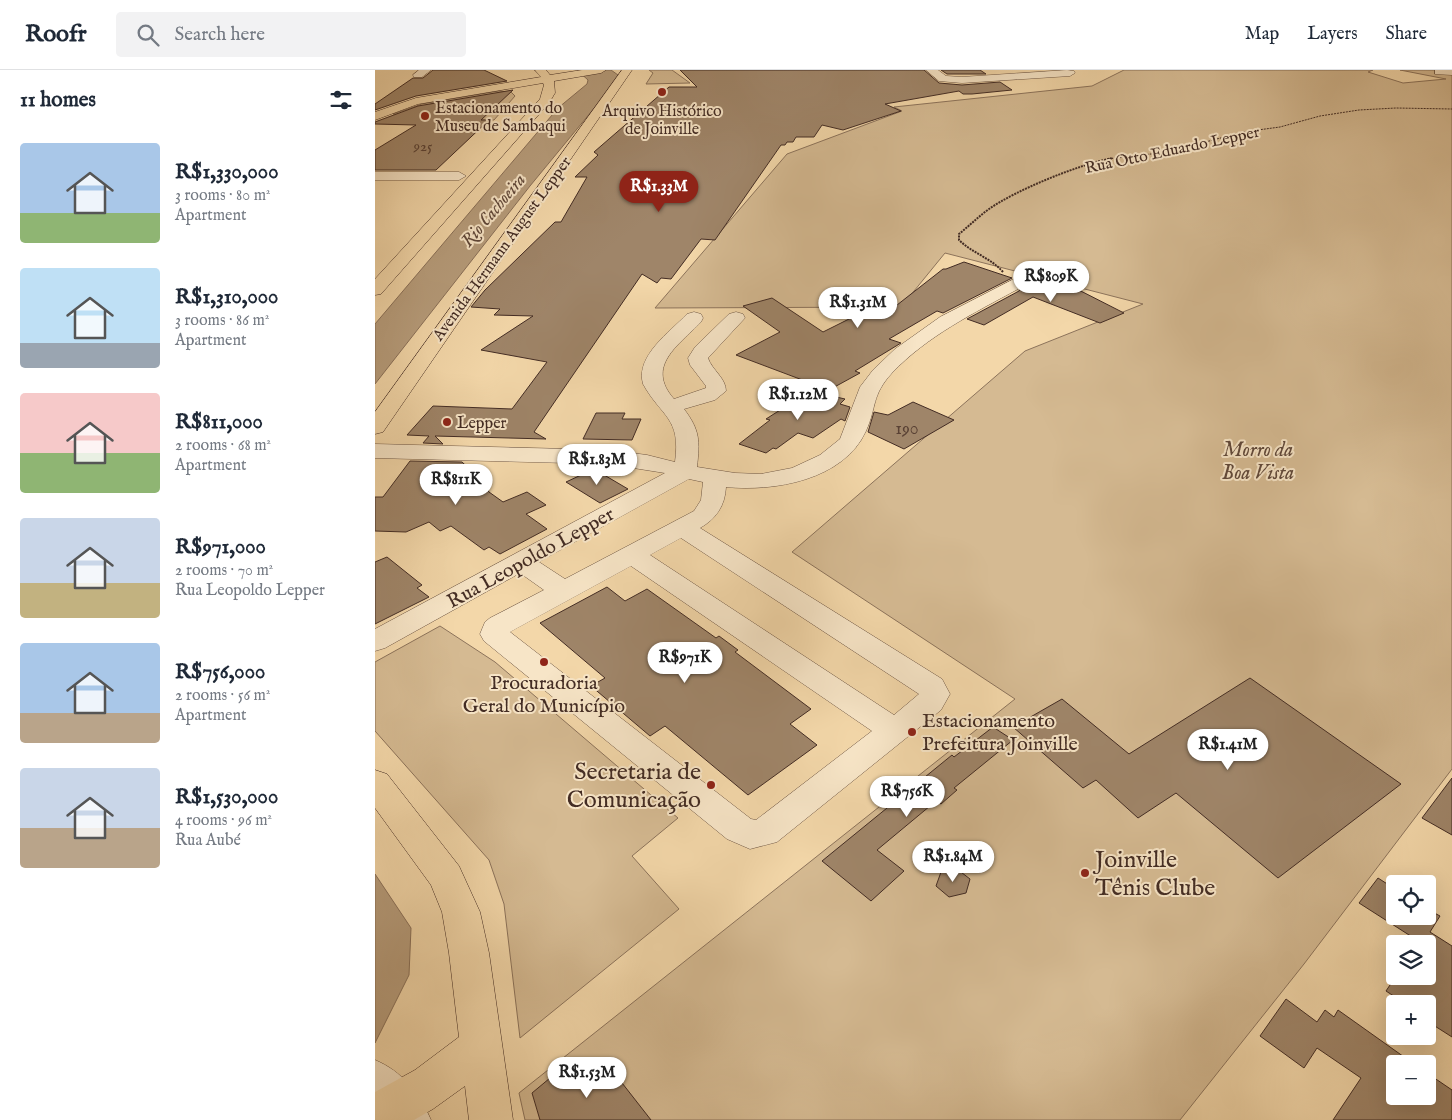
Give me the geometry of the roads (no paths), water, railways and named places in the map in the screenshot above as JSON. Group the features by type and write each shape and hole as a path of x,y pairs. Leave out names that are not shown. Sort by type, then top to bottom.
{"main road":[{"path":"522,70 532,92"},
{"path":"544,74 576,74 601,70"},
{"name":"Avenida Hermann August Lepper","path":"375,427 627,70"},
{"path":"440,197 532,92 544,74"},
{"path":"375,290 545,101 549,93 544,74"},
{"path":"375,103 416,101 499,87 519,88 532,92"},
{"path":"375,116 416,101"},
{"path":"375,783 446,877 461,912 469,954 491,1120"},
{"path":"390,1105 421,1092 480,1046"}],"street":[{"path":"931,70 943,78 962,80 1070,73"},
{"path":"1439,72 1452,72"},
{"path":"375,176 459,176"},
{"path":"375,451 608,457 661,465 715,478 761,481 782,479 804,472 831,458 849,443 855,432 864,401 871,387 890,364 950,318 1012,284"},
{"path":"685,472 687,432 682,420 652,386 651,370 659,357 694,318"},
{"path":"671,406 708,396 715,391 716,385 700,365 698,358 702,351 736,318"},
{"name":"Rua Leopoldo Lepper","path":"375,641 685,472"},
{"path":"682,528 931,687 935,694 929,702 895,730 765,832 750,835 739,829 494,634 495,629 500,625 703,516 713,500 715,478"},
{"path":"633,554 895,730"},
{"path":"521,562 564,591"}],"water":[{"name":"Rio Cachoeira","path":"577,70 611,70 619,78 530,186 375,384 375,324 558,108 587,84 588,80"},
{"path":"375,874 411,928 409,975 375,1043"}],"place":[{"name":"Arquivo Histórico de Joinville","path":"662,92"},
{"name":"Estacionamento do Museu de Sambaqui","path":"425,116"},
{"name":"Lepper","path":"447,422"},
{"name":"Procuradoria Geral do Município","path":"544,662"},
{"name":"Estacionamento Prefeitura Joinville","path":"912,732"},
{"name":"Secretaria de Comunicação","path":"711,785"},
{"name":"Joinville Tênis Clube","path":"1085,873"}],"park label":[{"name":"Morro da Boa Vista","path":"1258,460"}]}
